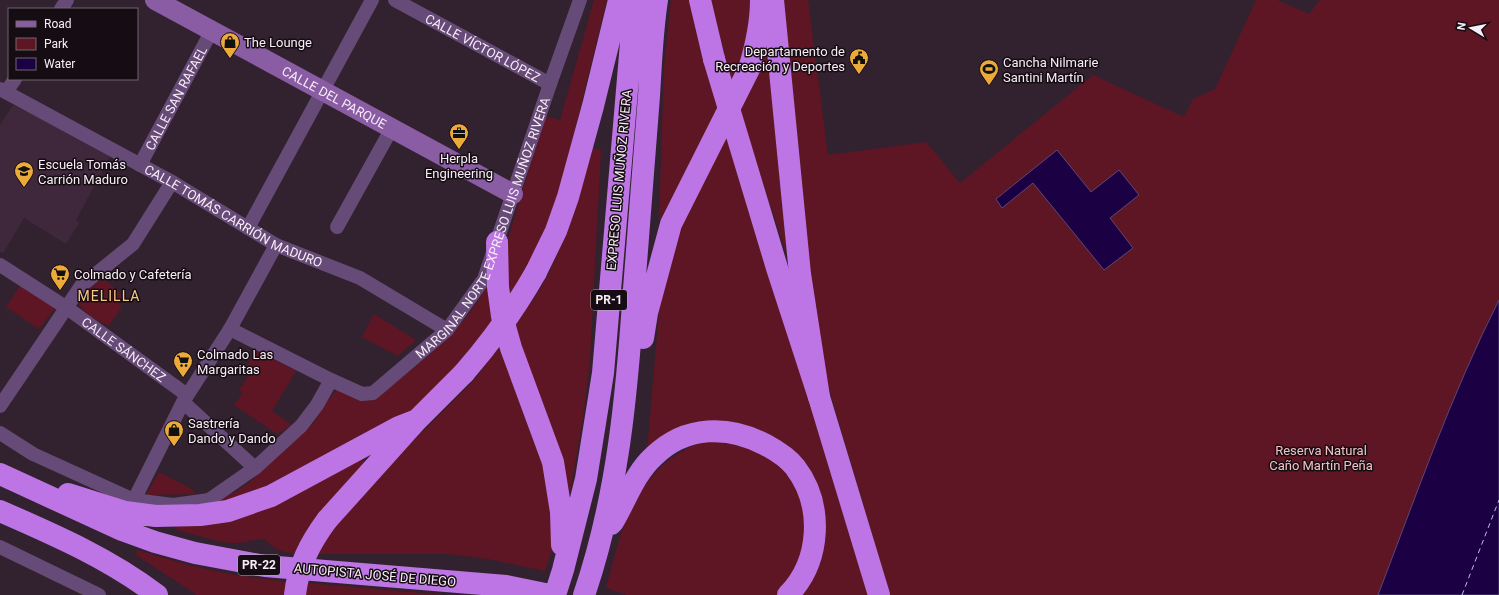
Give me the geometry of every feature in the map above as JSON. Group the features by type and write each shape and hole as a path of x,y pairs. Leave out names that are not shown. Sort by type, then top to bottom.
{"highway":[{"path":"295,595 298,576 307,549 327,520 417,420 464,373 496,333 526,290 536,272 556,231 568,197 593,106 619,0"},
{"name":"EXPRESO LUIS MUÑOZ RIVERA","path":"555,595 564,570 586,479 603,373 636,0"},
{"name":"EXPRESO LUIS MUÑOZ RIVERA","path":"584,595 594,565 603,529 622,430 631,340 656,0"},
{"path":"700,0 714,59 879,595"},
{"path":"622,430 635,393 647,313 671,224 749,69 761,17 761,0"},
{"path":"773,0 800,274 819,397"},
{"path":"498,242 498,287 502,316 511,348 553,462 561,512 564,570"},
{"path":"26,485 78,496 132,513 168,516 200,515 228,511 271,496 398,427 417,420"},
{"path":"603,529 613,522 636,480 654,456 665,447 684,436 703,431 718,431 749,437 779,452 795,468 810,492 814,508 814,544 806,569 798,584 788,595"},
{"name":"AUTOPISTA JOSÉ DE DIEGO","path":"0,474 122,530 155,542 203,554 265,566 506,586 550,595"},
{"path":"0,511 97,556 137,580 157,595"}],"street":[{"name":"CALLE DEL PARQUE","path":"155,0 211,32 513,194"},
{"path":"248,228 372,0"},
{"name":"CALLE VÍCTOR LÓPEZ","path":"395,0 550,84"},
{"name":"MARGINAL NORTE EXPRESO LUIS MUÑOZ RIVERA","path":"230,330 362,394 374,394 447,330 484,280 580,0"},
{"name":"CALLE SAN RAFAEL","path":"140,165 211,32"},
{"path":"3,90 14,80"},
{"name":"CALLE TOMÁS CARRIÓN MADURO","path":"3,90 172,182 276,245 360,278 447,330"},
{"path":"337,227 392,128"},
{"path":"0,406 67,308 80,286 133,244 172,182"},
{"path":"134,500 185,398 230,330 276,245"},
{"name":"CALLE SÁNCHEZ","path":"0,265 67,308 185,398 255,468"},
{"path":"0,432 32,454 134,500 172,505 209,500 255,468 301,426 317,406 331,380"},
{"path":"0,547 99,595"}],"shaded area":[{"path":"13,105 112,153 76,220 79,223 66,244 24,218 3,253 0,252 0,125"}],"green space":[{"path":"594,0 607,0 563,178 551,215 537,250 507,300 506,256 509,236 545,116 560,120"},
{"path":"671,0 693,0 721,113 659,221 664,67"},
{"path":"708,0 756,0 734,86"},
{"name":"Reserva Natural Caño Martín Peña","path":"779,0 808,0 828,155 926,142 960,183 1093,75 1184,117 1193,99 1215,89 1256,0 1277,0 1309,14 1320,0 1499,0 1499,300 1450,409 1378,595 890,595 824,372 809,288"},
{"path":"766,29 787,256 739,110"},
{"path":"727,129 870,595 627,595 606,588 620,538 632,507 641,492 663,465 697,443 647,451 663,267"},
{"path":"591,148 601,150 590,360 583,418 570,493 566,492 513,329 549,273 559,250 565,236"},
{"path":"103,279 124,295 119,304 122,306 109,326 86,313 79,301 89,289"},
{"path":"22,283 56,307 39,329 6,307"},
{"path":"488,284 496,316 456,367 422,402 409,412 250,500 214,503 242,488 260,472 264,466 313,424 327,401 338,389 353,397 363,400 378,397 439,346 453,332 478,301"},
{"path":"374,314 416,340 398,356 362,337"},
{"path":"502,343 545,454 556,531 545,571 488,559 449,554 315,554 360,495 475,379"},
{"path":"255,350 296,371 272,411 292,425 277,434 234,405 243,393 239,390 249,375 244,372"},
{"path":"358,455 368,465 307,530 294,553 278,550 266,540 231,543 176,530 179,521"},
{"path":"159,472 190,488 197,494 146,495"},
{"path":"137,550 188,565 230,574 286,582 285,595 197,595 136,555"},
{"path":"306,583 445,595 305,595"}],"water":[{"path":"1057,150 1091,192 1119,170 1139,195 1110,218 1133,248 1104,270 1033,183 1002,208 996,199"},
{"path":"1499,300 1499,595 1378,595 1420,483 1465,372"}],"ferry route":[{"path":"1462,595 1499,500"}],"place":[{"name":"The Lounge","path":"230,59"},
{"name":"Departamento de Recreación y Deportes","path":"859,75"},
{"name":"Cancha Nilmarie Santini Martín","path":"989,86"},
{"name":"Herpla Engineering","path":"459,150"},
{"name":"Escuela Tomás Carrión Maduro","path":"24,188"},
{"name":"Colmado y Cafetería","path":"60,291"},
{"name":"Colmado Las Margaritas","path":"183,378"},
{"name":"Sastrería Dando y Dando","path":"174,447"}],"district":[{"name":"MELILLA","path":"109,296"}]}
